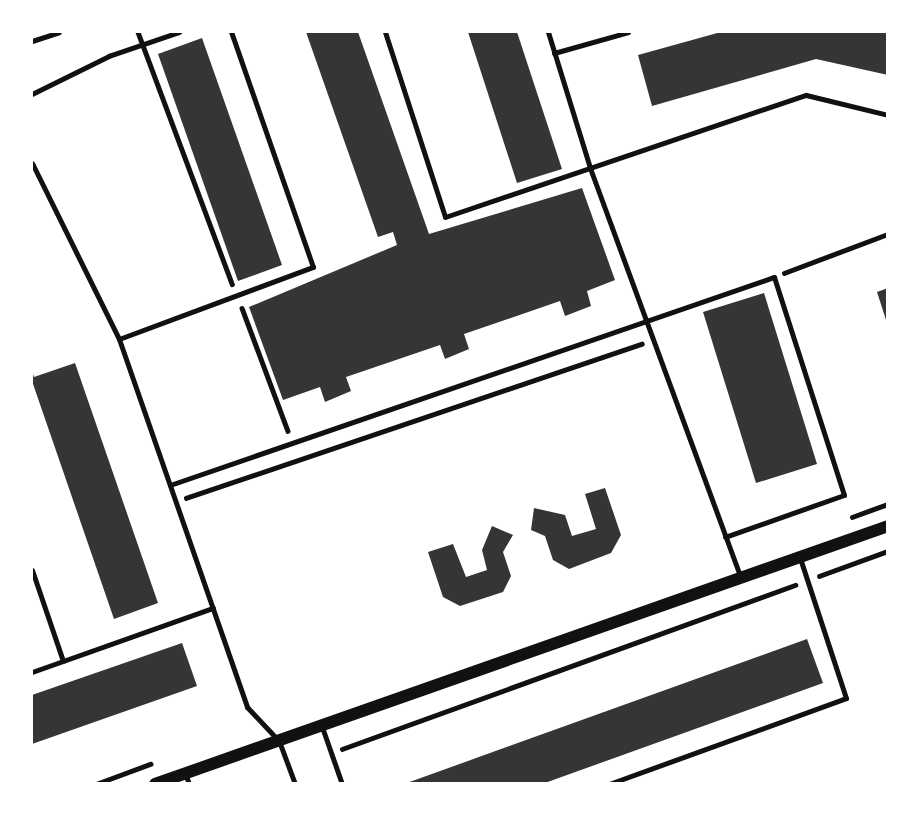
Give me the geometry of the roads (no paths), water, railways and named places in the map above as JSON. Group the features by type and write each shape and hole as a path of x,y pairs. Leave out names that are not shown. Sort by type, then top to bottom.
{"street":[{"path":"155,783 187,778 279,741 887,526"}],"lane":[{"path":"32,41 59,32"},
{"path":"119,339 313,267 231,32"},
{"path":"385,32 445,217 806,94 887,115"},
{"path":"548,32 590,168 741,579"},
{"path":"554,53 628,32"},
{"path":"32,163 119,339 247,707 279,741 295,783"},
{"path":"170,485 774,277 844,495 725,537"},
{"path":"609,783 846,698 800,558"},
{"path":"32,570 63,661"},
{"path":"32,672 213,608"},
{"path":"322,726 342,783"}]}
